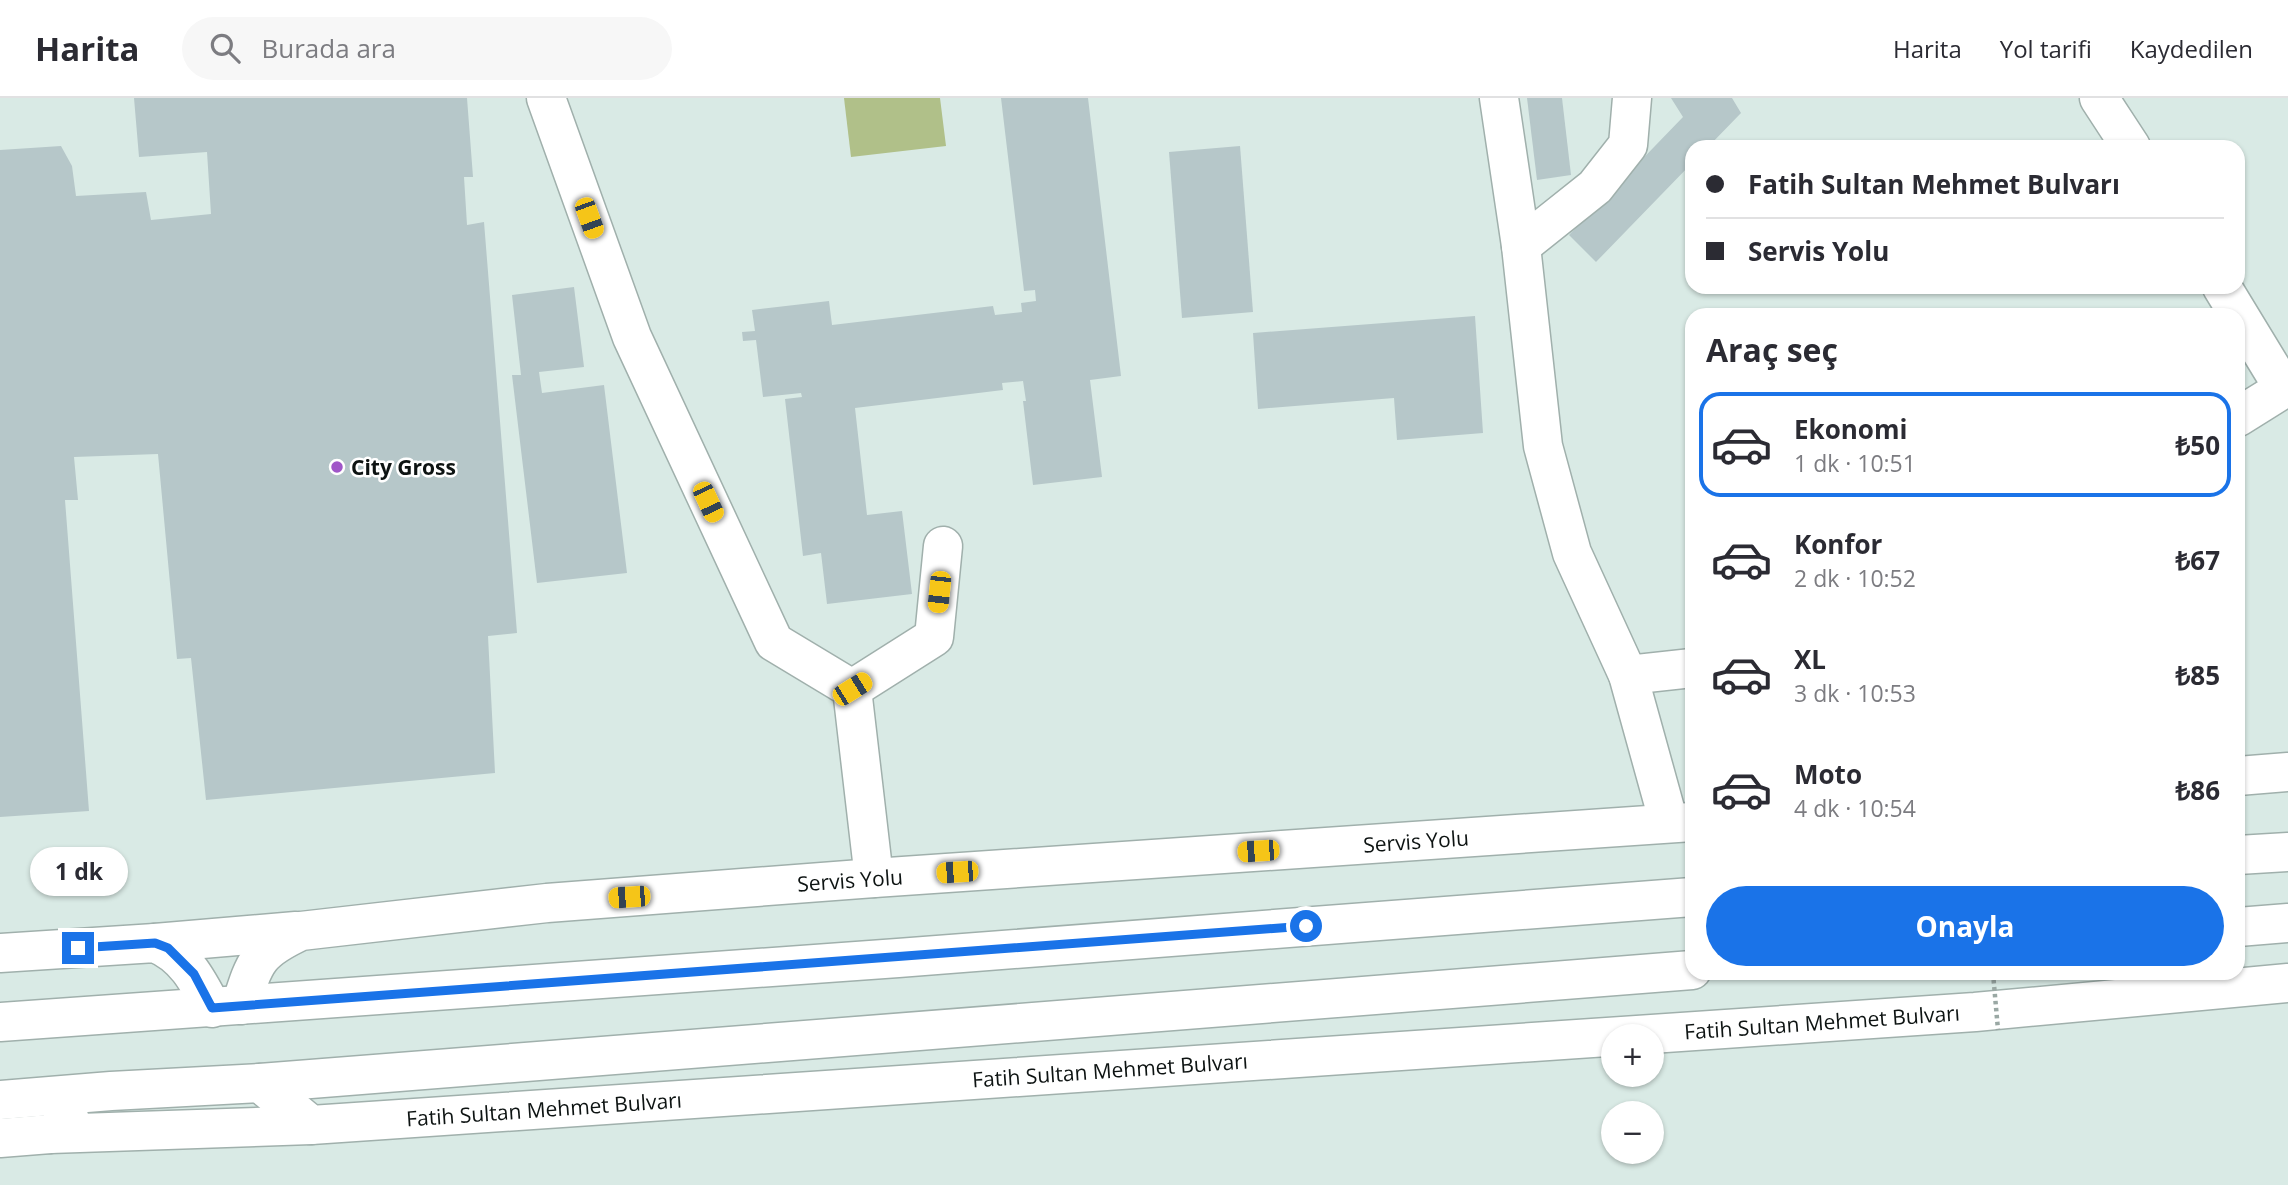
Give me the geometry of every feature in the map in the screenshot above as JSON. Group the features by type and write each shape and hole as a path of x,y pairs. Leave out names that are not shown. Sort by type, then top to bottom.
{"main road":[{"path":"546,98 632,337 774,642 852,689"},
{"path":"1499,98 1521,246 1543,446 1572,554 1628,675 1681,822"},
{"path":"1521,246 1595,187 1628,145 1632,98"},
{"path":"2099,98 2126,140"},
{"path":"2245,323 2286,387 2245,413"},
{"path":"852,689 934,638 943,546"},
{"path":"1628,675 1685,669"},
{"path":"852,689 874,878"},
{"path":"2245,775 2288,772"},
{"name":"Servis Yolu","path":"226,1007 250,977 259,959 273,944 301,931 547,903 1681,822"},
{"path":"2245,855 2288,852"},
{"path":"0,1022 1685,898"},
{"path":"2245,926 2288,923"},
{"path":"0,953 301,931"},
{"path":"155,943 168,948 226,1007"},
{"path":"0,1100 260,1083 1685,971"},
{"name":"Fatih Sultan Mehmet Bulvarı","path":"50,1134 311,1125 1987,1021 2288,983"},
{"path":"260,1083 311,1125"},
{"path":"0,1138 50,1134 111,1091"}],"path":[{"path":"1987,1021 1992,980"}],"green space":[{"path":"844,98 940,98 946,146 851,157"}],"building":[{"name":"City Gross","path":"134,98 467,98 473,177 464,177 467,225 484,222 517,633 488,636 495,773 206,800 191,658 177,659 158,454 74,457 78,500 65,500 89,811 0,817 0,150 61,146 72,166 76,196 146,192 151,220 211,214 207,152 139,157"},
{"path":"1001,98 1088,98 1121,376 1090,380 1102,477 1033,485 1023,381 1002,383 1003,390 855,408 867,515 902,511 912,594 827,604 821,553 803,556 785,399 802,397 801,393 763,397 756,340 743,341 742,332 755,331 752,310 829,301 832,325 993,306 995,315 1022,312 1021,303 1036,301 1035,290 1024,291"},
{"path":"1527,98 1562,98 1571,175 1537,180"},
{"path":"1671,98 1732,98 1741,113 1715,140 1685,140 1685,170 1596,262 1569,235 1683,117"},
{"path":"1240,146 1253,312 1182,318 1169,152"},
{"path":"574,287 584,367 539,372 542,393 604,385 627,573 537,583 512,375 521,375 512,295"},
{"path":"1475,316 1483,433 1397,440 1394,398 1258,409 1253,333"}],"place":[{"name":"City Gross","path":"337,467"}],"route":[{"path":"78,948 155,943 168,948 194,974 212,1008 1306,926"}]}
